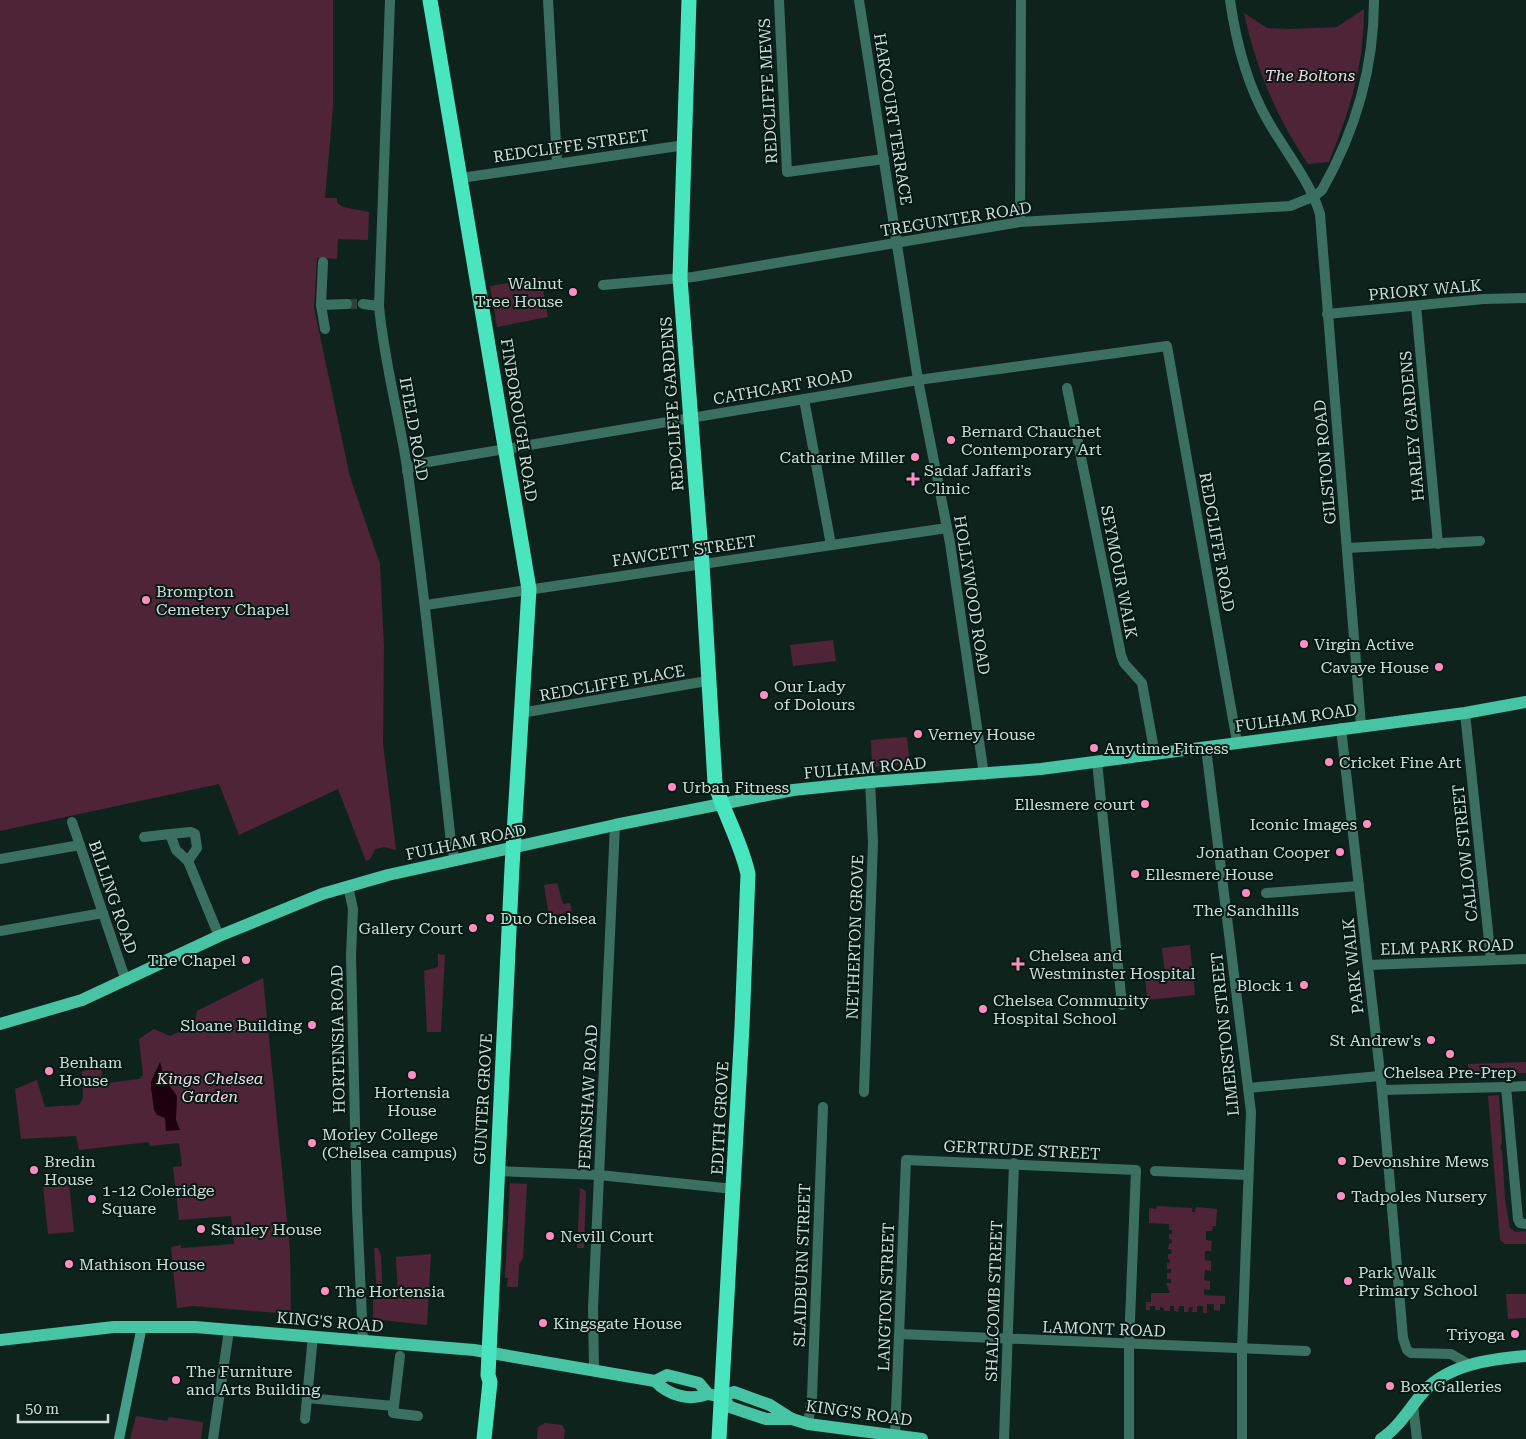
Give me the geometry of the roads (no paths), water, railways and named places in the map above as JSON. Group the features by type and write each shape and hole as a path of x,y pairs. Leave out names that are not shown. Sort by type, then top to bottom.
{"highway":[{"name":"FINBOROUGH ROAD","path":"430,0 529,589 513,848"},
{"name":"REDCLIFFE GARDENS","path":"689,0 680,278 702,564 715,783 721,804"},
{"name":"EDITH GROVE","path":"719,1439 715,1396 734,1189 748,874 745,859 721,804"},
{"name":"GUNTER GROVE","path":"484,1439 490,1382 488,1375 513,848"}],"main road":[{"name":"FULHAM ROAD","path":"0,1024 82,1000 219,936 298,903 348,886 388,875 615,826 793,790 870,782 984,775 1155,756 1237,742 1465,713 1526,702"},
{"name":"KING'S ROAD","path":"0,1340 101,1328 142,1326 313,1336 490,1352 655,1380 667,1375 699,1383 715,1396 734,1392 770,1405 792,1419 808,1424 922,1439"},
{"path":"1387,1437 1430,1385 1440,1378 1470,1365 1526,1356"}],"street":[{"name":"IFIELD ROAD","path":"390,0 379,306 383,344 408,471 426,605 451,843 455,861"},
{"path":"548,0 557,162"},
{"name":"REDCLIFFE MEWS","path":"779,0 787,172 884,159"},
{"name":"HARCOURT TERRACE","path":"859,0 897,243"},
{"path":"1020,222 1021,0"},
{"path":"1230,0 1237,44 1252,90 1266,118 1315,196 1322,190 1330,177 1360,104 1372,44 1374,0"},
{"name":"REDCLIFFE STREET","path":"461,178 557,162 685,145"},
{"name":"TREGUNTER ROAD","path":"603,285 680,278 1020,222 1290,206 1315,196"},
{"name":"GILSTON ROAD","path":"1315,196 1322,232 1360,725"},
{"name":"HOLLYWOOD ROAD","path":"897,243 918,380 947,528 984,775"},
{"path":"322,262 321,306 325,329"},
{"name":"PRIORY WALK","path":"1327,314 1484,299 1526,298"},
{"path":"321,306 347,304"},
{"path":"363,304 379,306"},
{"name":"HARLEY GARDENS","path":"1416,306 1438,544"},
{"name":"CATHCART ROAD","path":"408,471 416,464 918,380 1167,346"},
{"name":"REDCLIFFE ROAD","path":"1167,346 1237,742"},
{"name":"SEYMOUR WALK","path":"1067,388 1120,655 1124,663 1142,683 1155,756"},
{"path":"804,399 831,545"},
{"name":"FAWCETT STREET","path":"426,605 947,528"},
{"path":"1347,548 1480,541"},
{"name":"REDCLIFFE PLACE","path":"521,713 708,681"},
{"name":"CALLOW STREET","path":"1465,713 1491,960"},
{"name":"PARK WALK","path":"1341,728 1382,1090 1402,1338 1406,1350 1419,1354 1451,1354 1470,1365"},
{"name":"LIMERSTON STREET","path":"1206,748 1251,1112 1242,1348 1242,1439"},
{"path":"1097,762 1122,1005"},
{"name":"NETHERTON GROVE","path":"864,1092 874,842 870,782"},
{"name":"BILLING ROAD","path":"72,822 126,981"},
{"name":"FERNSHAW ROAD","path":"594,1369 593,1308 615,826"},
{"path":"144,837 191,832 197,837 196,848 188,862"},
{"path":"170,834 176,850 188,862 219,936"},
{"path":"0,859 80,845"},
{"name":"HORTENSIA ROAD","path":"348,886 353,909 351,955 357,1216 363,1341"},
{"path":"1266,893 1359,886"},
{"path":"0,931 103,913"},
{"name":"ELM PARK ROAD","path":"1368,966 1526,959"},
{"path":"1248,1088 1380,1076"},
{"path":"1382,1090 1526,1086"},
{"path":"1506,1087 1518,1219 1520,1223 1526,1224"},
{"name":"SLAIDBURN STREET","path":"808,1424 812,1388 823,1106"},
{"name":"GERTRUDE STREET","path":"906,1160 1014,1163 1136,1170 1129,1345"},
{"name":"LANGTON STREET","path":"895,1436 906,1160"},
{"name":"SHALCOMB STREET","path":"1004,1439 1014,1163"},
{"path":"1155,1170 1248,1175"},
{"path":"497,1171 599,1175 734,1189"},
{"path":"119,1439 142,1326"},
{"path":"213,1439 229,1330"},
{"name":"LAMONT ROAD","path":"900,1334 1306,1351"},
{"path":"305,1419 313,1336"},
{"path":"1129,1345 1129,1439"},
{"path":"400,1356 393,1413 418,1416"},
{"path":"307,1398 394,1406"},
{"path":"1413,1405 1417,1439"}],"tunnel":[{"path":"347,304 363,304"}],"place":[{"name":"Walnut Tree House","path":"573,292"},
{"name":"Bernard Chauchet Contemporary Art","path":"951,440"},
{"name":"Catharine Miller","path":"915,457"},
{"name":"Sadaf Jaffari's Clinic","path":"913,479"},
{"name":"Brompton Cemetery Chapel","path":"146,600"},
{"name":"Virgin Active","path":"1304,644"},
{"name":"Cavaye House","path":"1439,667"},
{"name":"Our Lady of Dolours","path":"764,695"},
{"name":"Verney House","path":"918,734"},
{"name":"Anytime Fitness","path":"1094,748"},
{"name":"Cricket Fine Art","path":"1329,762"},
{"name":"Urban Fitness","path":"672,787"},
{"name":"Ellesmere court","path":"1145,804"},
{"name":"Iconic Images","path":"1367,824"},
{"name":"Jonathan Cooper","path":"1340,852"},
{"name":"Ellesmere House","path":"1135,874"},
{"name":"The Sandhills","path":"1246,893"},
{"name":"Duo Chelsea","path":"490,918"},
{"name":"Gallery Court","path":"473,928"},
{"name":"The Chapel","path":"246,960"},
{"name":"Chelsea and Westminster Hospital","path":"1018,964"},
{"name":"Block 1","path":"1304,985"},
{"name":"Chelsea Community Hospital School","path":"983,1009"},
{"name":"Sloane Building","path":"312,1025"},
{"name":"St Andrew's","path":"1431,1040"},
{"name":"Chelsea Pre-Prep","path":"1450,1054"},
{"name":"Benham House","path":"49,1071"},
{"name":"Hortensia House","path":"412,1075"},
{"name":"Morley College (Chelsea campus)","path":"312,1143"},
{"name":"Devonshire Mews","path":"1342,1161"},
{"name":"Bredin House","path":"34,1170"},
{"name":"Tadpoles Nursery","path":"1341,1196"},
{"name":"1-12 Coleridge Square","path":"92,1199"},
{"name":"Stanley House","path":"201,1229"},
{"name":"Nevill Court","path":"550,1236"},
{"name":"Mathison House","path":"69,1264"},
{"name":"Park Walk Primary School","path":"1348,1281"},
{"name":"The Hortensia","path":"325,1291"},
{"name":"Kingsgate House","path":"543,1323"},
{"name":"Triyoga","path":"1515,1334"},
{"name":"The Furniture and Arts Building","path":"176,1380"},
{"name":"Box Galleries","path":"1390,1386"}],"park label":[{"name":"The Boltons","path":"1310,75"},
{"name":"Kings Chelsea Garden","path":"210,1087"}]}
